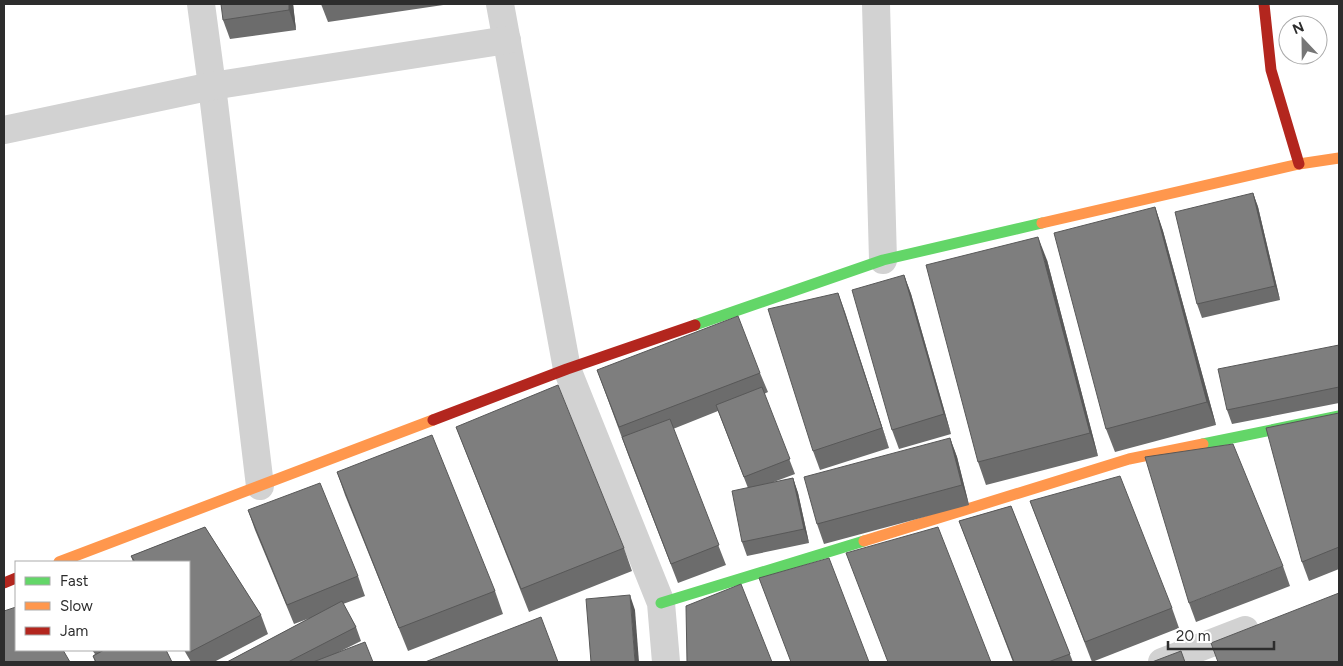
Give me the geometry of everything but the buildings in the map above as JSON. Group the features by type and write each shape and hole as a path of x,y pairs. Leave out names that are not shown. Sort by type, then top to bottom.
{"street":[{"path":"201,4 260,486"},
{"path":"500,4 567,369 661,602 666,662"},
{"path":"876,4 883,260"},
{"path":"1264,4 1271,70 1299,164"},
{"path":"4,130 212,86 507,40"},
{"path":"62,561 567,369 883,260 1299,164 1339,158"},
{"path":"661,602 1129,459 1339,416"},
{"path":"1162,662 1268,621"}],"traffic: fast":[{"path":"695,325 883,260 1042,223"},
{"path":"1203,444 1339,416"},
{"path":"661,603 864,541"}],"traffic: slow":[{"path":"1042,223 1299,164 1339,158"},
{"path":"62,561 433,420"},
{"path":"864,541 1129,459 1203,444"}],"traffic: jam":[{"path":"1264,4 1271,70 1299,164"},
{"path":"433,420 567,369 695,325"},
{"path":"4,583 15,578"}]}
